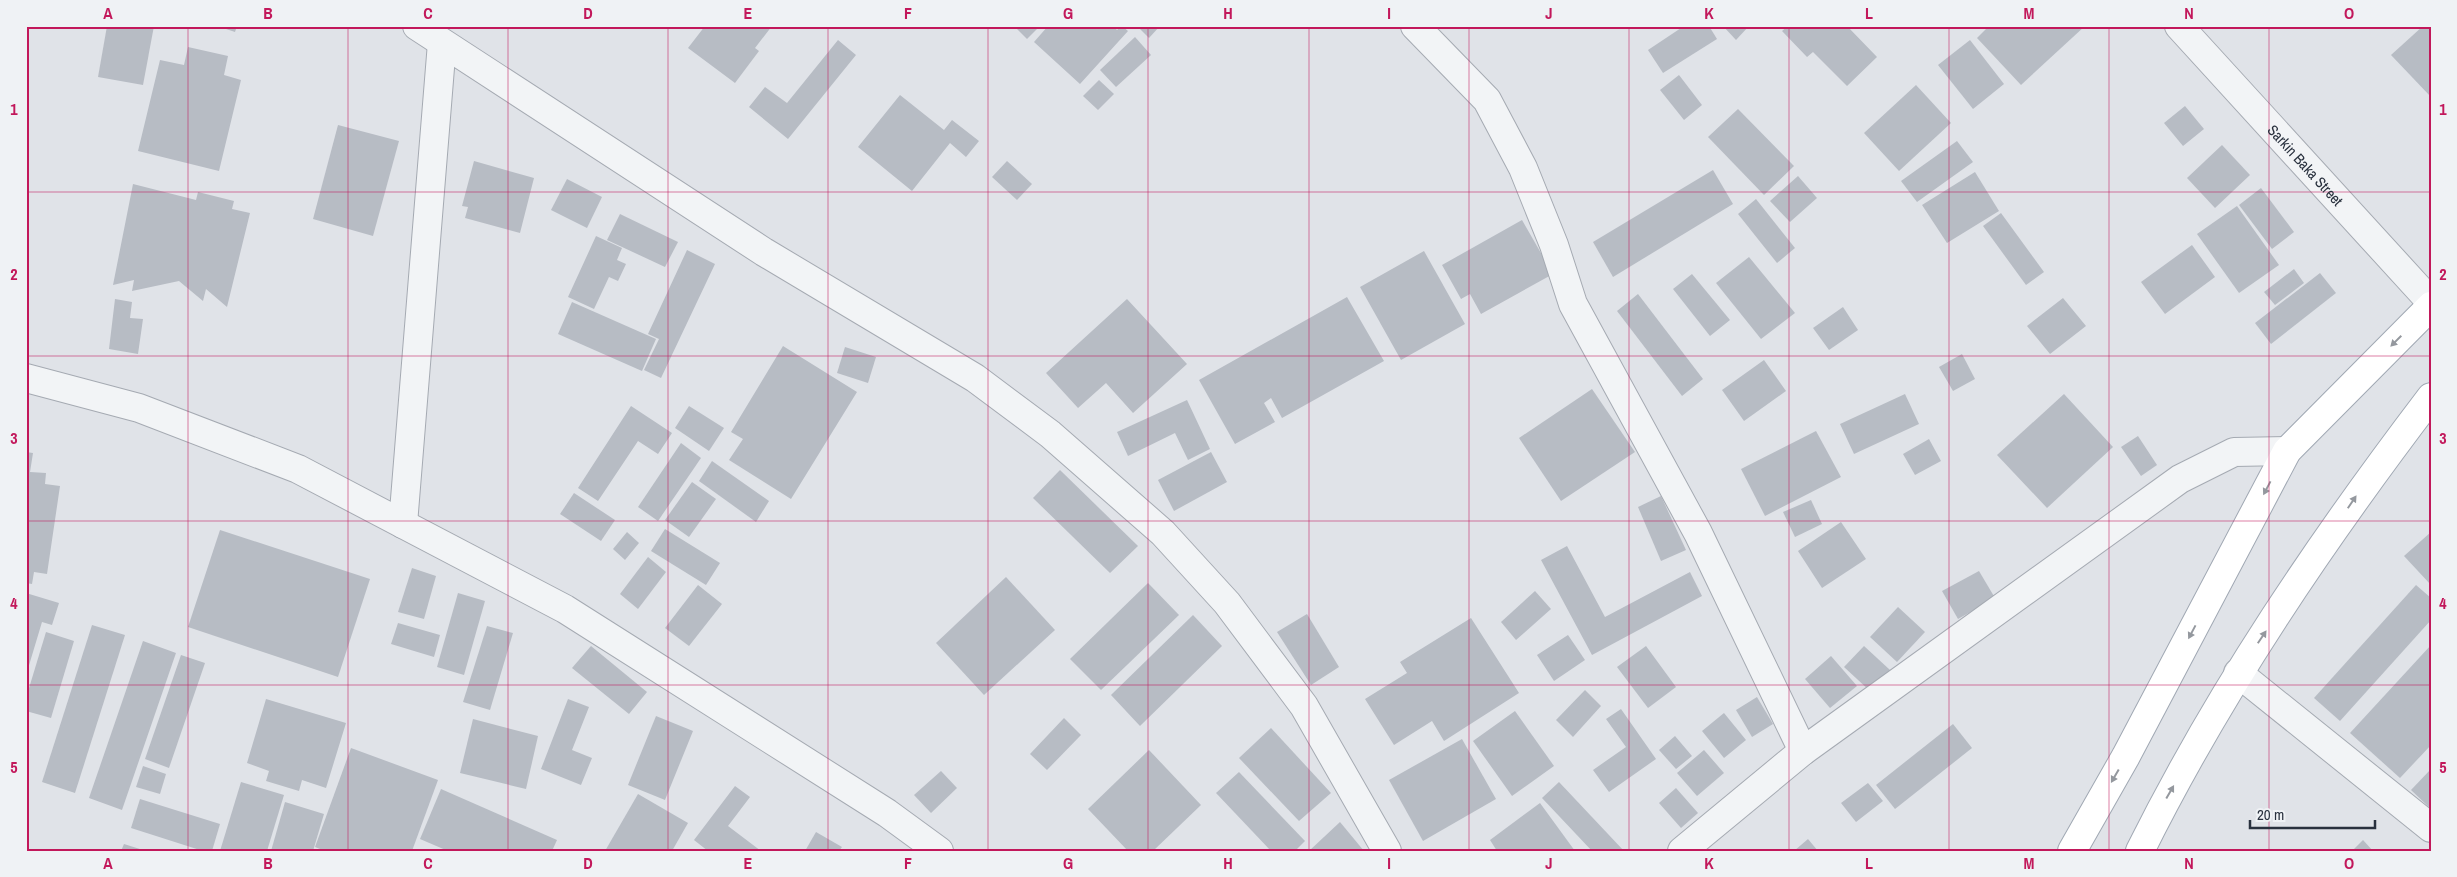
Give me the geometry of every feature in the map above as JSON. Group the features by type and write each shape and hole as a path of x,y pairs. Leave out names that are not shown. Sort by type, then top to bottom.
{"main road":[{"path":"2072,851 2126,756 2287,451 2431,306"},
{"path":"2140,851 2166,799 2238,673 2365,483 2431,397"}],"street":[{"path":"417,26 764,252 975,378 1050,434 1163,533 1227,603 1304,706 1387,851"},
{"path":"1415,26 1487,100 1523,168 1554,246 1574,304 1698,533 1803,751"},
{"name":"Sarkin Baka Street","path":"2179,26 2431,302"},
{"path":"403,524 442,43"},
{"path":"26,378 139,408 298,469 565,609 887,813 939,851"},
{"path":"1682,851 1803,751 2180,479 2234,452 2287,451"},
{"path":"2238,673 2431,828"}],"building":[{"path":"107,26 154,26 143,85 98,77"},
{"path":"217,26 237,26 235,32"},
{"path":"705,26 772,26 755,48 759,51 735,83 688,48"},
{"path":"1014,26 1040,26 1027,39"},
{"path":"1048,26 1113,26 1117,30 1122,26 1128,31 1080,84 1034,42"},
{"path":"1137,26 1160,26 1149,38"},
{"path":"1684,26 1709,26 1717,39 1663,73 1648,50"},
{"path":"1723,26 1749,26 1736,40"},
{"path":"1788,26 1847,26 1877,57 1847,86 1813,52 1807,57 1782,31"},
{"path":"1989,26 2085,26 2021,85 1977,38"},
{"path":"2423,26 2431,26 2431,97 2391,55"},
{"path":"1135,37 1151,55 1116,87 1100,70"},
{"path":"838,40 856,55 788,139 749,107 765,87 787,103"},
{"path":"1970,40 2004,84 1973,109 1938,65"},
{"path":"188,47 228,56 224,75 241,80 219,171 138,151 160,60 184,65"},
{"path":"1679,75 1702,105 1684,120 1660,90"},
{"path":"1099,80 1114,94 1098,110 1083,96"},
{"path":"1916,85 1951,123 1899,171 1864,133"},
{"path":"900,95 944,130 952,120 979,141 966,157 950,143 912,191 858,147"},
{"path":"2185,106 2204,129 2183,146 2164,123"},
{"path":"1738,109 1794,166 1764,195 1708,137"},
{"path":"338,125 399,141 373,236 313,219"},
{"path":"1957,141 1973,162 1917,202 1901,181"},
{"path":"2222,145 2250,175 2215,208 2187,178"},
{"path":"474,161 534,178 520,233 465,218 468,207 462,206"},
{"path":"1007,161 1032,184 1017,200 992,177"},
{"path":"1713,170 1733,204 1613,277 1593,242"},
{"path":"1975,172 1999,211 1947,243 1922,205"},
{"path":"1798,176 1817,198 1790,222 1770,201"},
{"path":"567,179 602,197 587,228 551,210"},
{"path":"133,184 196,200 198,192 234,201 232,209 250,213 227,307 206,289 203,301 179,281 132,291 134,280 113,285"},
{"path":"2261,188 2294,232 2272,249 2239,205"},
{"path":"1756,199 1795,248 1777,263 1738,214"},
{"path":"2237,206 2279,265 2239,293 2197,234"},
{"path":"2001,213 2044,272 2026,285 1983,226"},
{"path":"620,214 678,242 665,267 607,240"},
{"path":"1522,220 1553,274 1481,314 1470,294 1461,299 1442,265"},
{"path":"596,236 622,248 617,260 626,264 618,281 609,277 594,309 568,297"},
{"path":"2192,245 2215,277 2165,314 2141,282"},
{"path":"687,250 715,264 661,378 644,370 659,339 648,334"},
{"path":"1424,251 1465,324 1401,360 1360,287"},
{"path":"1749,257 1795,313 1761,339 1716,283"},
{"path":"2294,269 2304,283 2275,305 2264,292"},
{"path":"2320,273 2336,293 2271,344 2255,323"},
{"path":"1692,274 1730,320 1710,336 1673,289"},
{"path":"1638,294 1703,379 1682,396 1617,311"},
{"path":"1347,297 1384,361 1282,418 1271,398 1264,403 1275,422 1235,444 1199,380"},
{"path":"2063,298 2086,326 2050,354 2027,326"},
{"path":"115,299 132,302 130,318 143,319 138,354 109,349"},
{"path":"1127,299 1187,364 1133,413 1106,383 1078,408 1046,373"},
{"path":"572,302 656,339 642,371 558,334"},
{"path":"1843,307 1858,330 1829,350 1813,328"},
{"path":"783,346 857,392 791,499 729,460 743,439 731,432"},
{"path":"845,347 876,357 868,383 837,373"},
{"path":"1962,354 1975,379 1953,391 1939,367"},
{"path":"1764,360 1786,391 1744,421 1722,390"},
{"path":"1592,389 1635,452 1561,501 1519,438"},
{"path":"1905,394 1919,424 1854,454 1840,424"},
{"path":"2064,394 2113,447 2047,508 1997,455"},
{"path":"1187,400 1210,449 1188,460 1175,433 1128,456 1117,432"},
{"path":"631,406 672,433 658,454 638,441 598,501 578,488"},
{"path":"689,406 724,428 709,451 675,428"},
{"path":"1816,431 1841,477 1765,516 1741,469"},
{"path":"2138,436 2157,465 2141,476 2121,447"},
{"path":"1929,439 1941,461 1915,475 1903,454"},
{"path":"681,443 701,458 658,521 638,507"},
{"path":"26,452 33,453 30,472 46,473 45,484 60,486 47,574 34,572 32,584 26,583"},
{"path":"1211,452 1227,482 1174,511 1158,480"},
{"path":"712,461 769,501 756,522 699,481"},
{"path":"1060,470 1138,546 1110,573 1033,498"},
{"path":"692,482 716,499 689,537 665,520"},
{"path":"574,493 615,520 601,541 560,514"},
{"path":"1661,496 1686,550 1661,561 1638,507"},
{"path":"1811,500 1822,524 1795,537 1783,512"},
{"path":"1841,522 1866,559 1822,588 1798,551"},
{"path":"665,529 720,563 706,585 651,551"},
{"path":"220,530 370,579 338,677 188,627"},
{"path":"627,532 639,543 625,560 613,549"},
{"path":"2431,532 2431,585 2404,556"},
{"path":"1567,546 1605,617 1690,572 1702,596 1592,655 1541,560"},
{"path":"648,557 666,572 638,609 620,594"},
{"path":"412,568 436,576 424,619 398,612"},
{"path":"1979,571 1995,598 1958,619 1942,591"},
{"path":"1006,577 1055,630 984,695 936,643"},
{"path":"1148,583 1179,615 1101,690 1070,659"},
{"path":"698,585 722,604 689,646 665,628"},
{"path":"2416,585 2431,598 2431,620 2340,721 2314,698"},
{"path":"1535,591 1551,609 1516,640 1501,622"},
{"path":"26,593 59,603 52,625 42,622 27,672"},
{"path":"458,593 485,601 464,675 437,667"},
{"path":"1898,607 1925,632 1897,662 1870,637"},
{"path":"1307,614 1339,667 1311,685 1277,632"},
{"path":"1193,615 1222,646 1140,726 1111,695"},
{"path":"1471,618 1519,693 1444,741 1432,721 1394,745 1365,699 1407,673 1400,662"},
{"path":"398,623 440,635 434,657 391,644"},
{"path":"92,625 125,635 75,793 42,782"},
{"path":"487,626 513,633 490,710 463,702"},
{"path":"46,632 74,641 51,718 26,711 26,698"},
{"path":"1568,635 1585,660 1554,681 1537,655"},
{"path":"143,641 176,653 122,810 89,798"},
{"path":"2431,645 2431,745 2400,778 2350,733"},
{"path":"591,646 647,692 629,714 572,668"},
{"path":"1646,646 1676,687 1648,708 1617,667"},
{"path":"1864,646 1890,670 1870,691 1844,667"},
{"path":"181,655 205,663 169,768 145,759"},
{"path":"1831,656 1857,686 1830,708 1805,679"},
{"path":"1585,690 1601,706 1573,737 1556,720"},
{"path":"1757,697 1773,724 1752,737 1736,710"},
{"path":"266,699 346,723 326,788 302,780 299,791 266,781 269,771 247,763"},
{"path":"568,699 589,707 572,750 592,758 581,785 541,769"},
{"path":"1621,709 1656,759 1609,792 1593,770 1626,747 1606,719"},
{"path":"1515,711 1554,766 1512,796 1473,741"},
{"path":"1724,713 1746,740 1724,758 1702,731"},
{"path":"656,716 693,731 665,800 628,785"},
{"path":"1064,718 1081,735 1047,770 1030,754"},
{"path":"473,719 538,736 526,789 460,773"},
{"path":"1953,724 1972,748 1895,809 1876,785"},
{"path":"1271,728 1331,793 1299,821 1239,758"},
{"path":"1675,736 1692,756 1676,769 1659,750"},
{"path":"1462,739 1496,799 1423,841 1389,780"},
{"path":"351,748 438,780 412,851 325,851 315,847"},
{"path":"1149,750 1201,805 1153,851 1128,851 1088,809"},
{"path":"1704,750 1724,773 1697,796 1677,773"},
{"path":"143,766 166,774 160,794 136,787"},
{"path":"2431,769 2431,809 2411,790"},
{"path":"941,771 957,788 931,813 914,795"},
{"path":"1239,772 1305,841 1295,851 1271,851 1216,793"},
{"path":"241,782 284,795 267,851 220,851"},
{"path":"1559,782 1624,851 1592,851 1542,798"},
{"path":"1868,783 1883,801 1856,822 1841,803"},
{"path":"735,786 750,797 728,826 761,851 708,851 694,840"},
{"path":"1676,788 1698,813 1681,828 1659,803"},
{"path":"441,789 557,840 552,851 448,851 420,839"},
{"path":"638,794 688,823 672,851 605,851"},
{"path":"140,799 220,824 212,851 203,851 131,828"},
{"path":"285,802 324,814 313,851 271,851"},
{"path":"1540,803 1575,851 1497,851 1490,840"},
{"path":"1340,822 1364,851 1309,851"},
{"path":"816,832 842,847 839,851 805,851"},
{"path":"1808,839 1818,851 1794,851"},
{"path":"2363,840 2373,851 2352,851"},
{"path":"124,844 143,850 143,851 121,851"}]}
